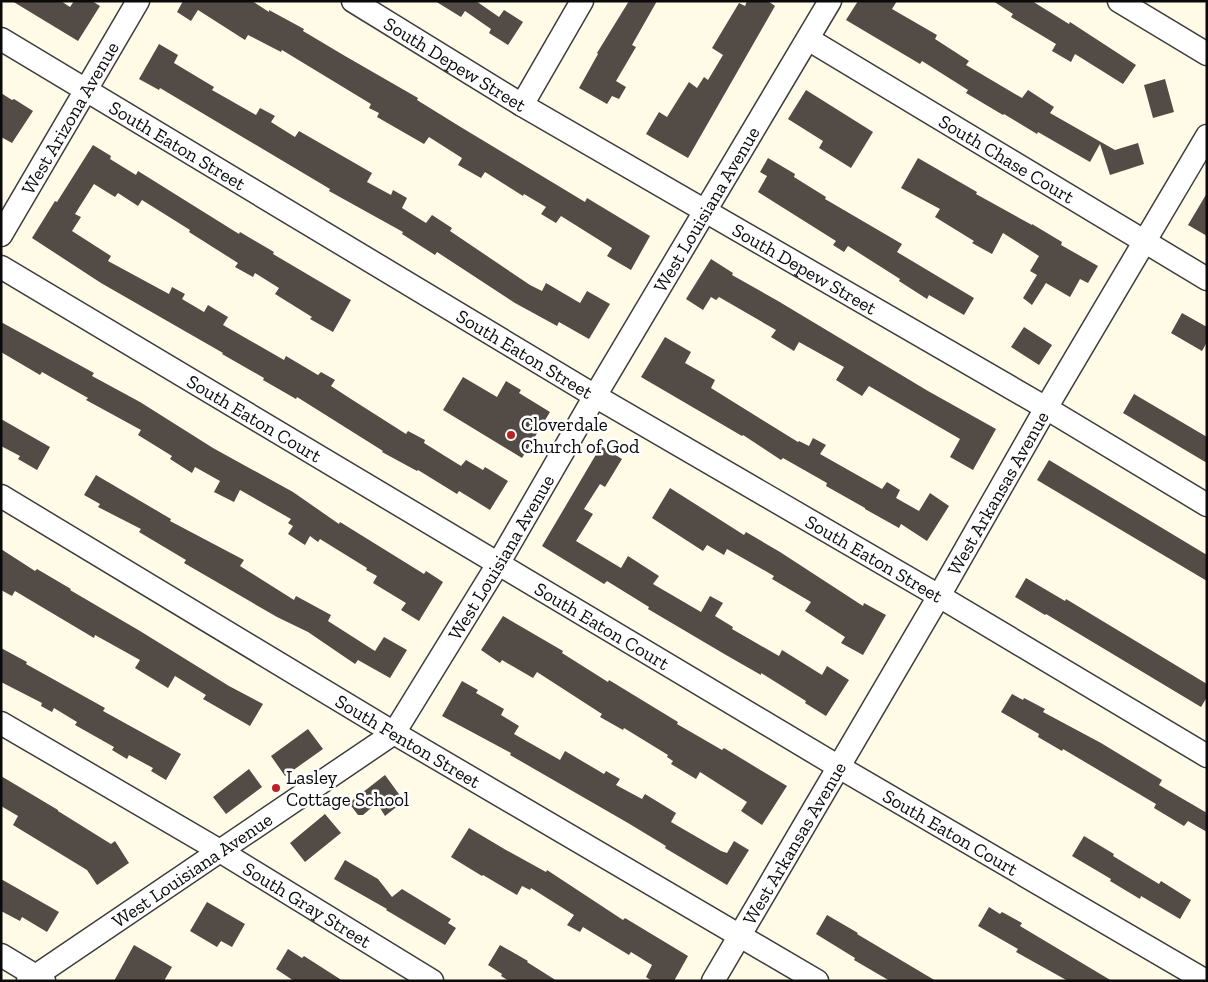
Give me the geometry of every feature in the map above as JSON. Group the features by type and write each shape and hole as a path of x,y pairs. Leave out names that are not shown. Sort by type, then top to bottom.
{"street":[{"name":"West Arizona Avenue","path":"1,234 138,1"},
{"name":"South Depew Street","path":"353,1 522,105 1046,408 1207,505"},
{"path":"522,105 582,1"},
{"name":"West Louisiana Avenue","path":"36,979 394,733 498,564 595,396 830,1"},
{"path":"1119,1 1207,54"},
{"name":"South Chase Court","path":"808,39 1207,278"},
{"name":"South Eaton Street","path":"1,40 595,396 939,596 1207,756"},
{"name":"West Arkansas Avenue","path":"713,981 939,596 1046,408 1207,136"},
{"name":"South Eaton Court","path":"1,268 839,766 1206,981"},
{"name":"South Fenton Street","path":"1,496 394,733 817,981"},
{"name":"South Gray Street","path":"1,722 220,851 432,981"},
{"path":"1,955 36,979"}],"building":[{"path":"12,1 61,1 70,7 74,1 92,1 100,6 78,41"},
{"path":"183,1 252,1 269,12 269,10 304,29 303,31 418,98 417,100 585,202 587,198 650,236 631,270 607,256 612,248 561,216 556,223 541,214 546,207 524,194 523,196 485,172 481,178 458,165 462,158 429,137 424,144 377,117 379,113 369,108 371,104 282,50 281,52 248,35 245,40 198,10 191,21 177,12"},
{"path":"435,1 476,1 499,17 504,10 523,22 508,45 489,33 491,29 465,11 461,17"},
{"path":"629,1 657,1 632,45 636,47 616,81 626,87 619,99 612,96 607,104 579,88 597,53"},
{"path":"747,1 768,1 775,6 688,158 646,134 659,112 667,117 689,82 697,88 704,77 708,80 723,55 712,48 739,3 745,6"},
{"path":"858,1 897,1 892,9 937,35 935,39 969,61 966,65 1022,98 1028,90 1054,107 1050,113 1115,150 1138,143 1144,164 1110,175 1100,144 1090,162 1038,132 1037,134 1003,115 966,93 968,90 922,61 920,64 846,20"},
{"path":"993,1 1032,1 1069,24 1070,22 1136,65 1123,84 1075,54 1071,62 1052,51 1056,44 1011,17 1013,14"},
{"path":"159,44 178,55 174,63 214,87 212,90 256,115 260,108 275,116 271,122 295,137 299,131 372,173 367,182 391,195 393,190 407,198 402,208 426,223 432,215 452,228 450,231 530,285 542,291 546,283 580,303 587,291 610,304 589,339 559,322 557,326 515,303 437,252 435,255 402,234 403,232 329,191 330,189 160,88 159,90 139,79"},
{"path":"1165,79 1174,112 1153,118 1144,85"},
{"path":"806,90 873,132 851,168 819,148 823,141 788,119"},
{"path":"1,93 33,111 12,143 1,137"},
{"path":"93,145 111,156 110,159 136,175 138,171 239,234 240,232 274,252 273,254 351,300 333,332 310,319 312,317 275,294 279,288 255,273 253,277 235,267 238,263 142,200 138,206 118,193 115,197 94,184 75,214 81,217 72,231 111,256 108,261 169,294 172,287 185,294 182,299 204,312 208,305 228,317 223,325 284,360 286,356 318,375 321,372 335,380 331,386 406,434 408,431 425,440 424,443 461,466 466,460 483,470 485,467 508,481 490,510 459,491 457,494 418,470 382,452 297,397 296,399 263,380 264,378 223,353 101,283 32,238"},
{"path":"768,158 795,174 794,177 826,197 825,199 902,244 897,252 974,298 964,315 929,295 927,299 899,281 900,279 848,246 844,252 833,245 836,241 758,192 767,176 760,172"},
{"path":"918,158 977,192 976,194 1062,242 1061,245 1098,266 1088,283 1080,279 1070,297 1046,283 1032,305 1023,298 1037,275 1030,271 1039,256 1003,233 992,254 972,243 974,241 935,217 940,209 901,188"},
{"path":"1207,193 1207,236 1188,225"},
{"path":"711,259 733,273 732,275 996,429 973,470 950,457 960,439 869,386 862,396 836,380 844,367 799,342 794,351 771,337 776,330 719,297 716,300 711,297 703,310 686,299"},
{"path":"1182,313 1207,327 1207,342 1202,351 1171,333"},
{"path":"1,322 94,373 92,376 140,402 213,448 293,492 339,524 340,522 424,574 426,571 443,582 419,621 401,610 406,603 373,583 377,576 366,570 367,568 320,539 318,542 310,536 305,545 288,534 293,526 288,523 291,519 240,490 234,502 214,492 220,481 195,467 192,473 170,459 172,456 138,435 141,430 86,400 88,398 42,372 40,375 1,352"},
{"path":"1024,327 1052,345 1039,365 1011,347"},
{"path":"665,337 691,352 685,363 715,380 711,388 798,442 809,446 813,438 826,445 820,454 882,489 887,482 900,490 896,498 919,511 930,493 949,506 927,541 901,524 899,528 865,509 826,486 827,483 783,458 781,460 743,435 641,377"},
{"name":"Cloverdale Church of God","path":"463,377 497,397 506,381 521,390 519,393 550,412 522,458 443,410"},
{"path":"1134,394 1207,437 1207,463 1123,413"},
{"path":"1,419 50,447 37,470 18,459 20,456 1,446"},
{"path":"601,446 622,459 605,487 600,484 584,509 593,514 576,541 621,568 628,556 659,576 653,584 701,612 710,596 723,603 715,616 733,627 732,629 779,656 782,650 822,675 827,666 849,680 826,716 761,673 761,675 648,609 649,607 607,581 604,584 542,546"},
{"path":"1049,460 1207,555 1207,581 1037,480"},
{"path":"96,475 171,519 170,521 244,560 240,566 294,600 296,596 331,615 328,621 375,651 384,637 407,650 390,678 358,660 355,664 308,632 277,617 184,563 186,560 139,532 141,529 98,507 100,504 84,495"},
{"path":"670,488 744,535 746,532 780,552 863,606 864,603 886,615 863,655 841,643 845,637 805,611 811,602 772,579 774,576 727,549 724,555 707,545 703,551 652,518"},
{"path":"1,549 35,571 37,569 71,589 229,686 263,704 250,726 203,699 206,695 175,676 168,688 135,668 140,660 95,635 94,638 15,591 12,596 1,590"},
{"path":"1026,578 1065,601 1066,599 1207,684 1207,697 1201,707 1015,597"},
{"path":"503,616 563,651 562,653 608,682 609,680 678,722 677,724 722,750 724,748 787,786 762,825 741,811 747,802 700,772 696,779 671,764 673,761 667,757 668,755 624,728 623,730 600,717 602,714 537,672 533,678 502,660 500,663 481,650"},
{"path":"1,648 105,708 103,711 181,754 166,780 151,771 153,768 129,755 127,759 112,750 114,747 75,725 77,722 54,708 52,712 41,706 42,703 1,682"},
{"path":"462,681 478,690 476,693 504,709 501,715 519,726 514,734 560,760 565,751 604,774 606,771 620,779 616,785 642,799 645,794 676,813 671,822 721,851 727,853 734,841 749,850 727,885 665,848 666,846 628,823 510,755 511,753 442,716"},
{"path":"1012,694 1045,709 1043,712 1101,743 1162,780 1159,785 1207,813 1207,832 1188,821 1184,826 1154,808 1156,804 1063,749 1062,751 1038,737 1039,734 1001,712"},
{"path":"308,729 323,749 285,776 271,756"},
{"path":"249,769 262,787 226,814 213,797"},
{"path":"385,775 404,801 385,816 377,803 363,815 358,815 349,803"},
{"path":"1,776 111,844 115,841 129,863 97,885 87,870 13,825 18,816 1,806"},
{"path":"325,814 341,833 305,862 290,843"},
{"path":"469,828 546,872 547,870 623,920 625,918 688,956 674,981 652,981 646,977 652,965 631,952 629,955 583,927 580,932 567,925 574,915 531,888 530,890 522,886 517,895 451,857"},
{"path":"1084,836 1159,884 1161,881 1191,900 1180,919 1141,896 1140,899 1072,856"},
{"path":"345,860 378,879 392,897 402,889 451,919 448,923 456,928 445,945 334,879"},
{"path":"1,879 59,912 47,932 22,917 20,921 1,911"},
{"path":"207,902 245,924 232,947 221,941 217,947 190,931"},
{"path":"989,907 1022,923 1020,926 1112,981 1068,981 1016,952 1018,949 978,926"},
{"path":"827,915 936,981 890,981 854,960 855,958 816,934"},
{"path":"134,945 172,967 164,981 114,981"},
{"path":"500,945 557,981 509,981 501,976 502,974 488,965"},
{"path":"288,949 302,958 304,956 343,981 294,981 276,969"}],"place":[{"name":"Cloverdale Church of God","path":"511,435"},
{"name":"Lasley Cottage School","path":"276,788"}]}
